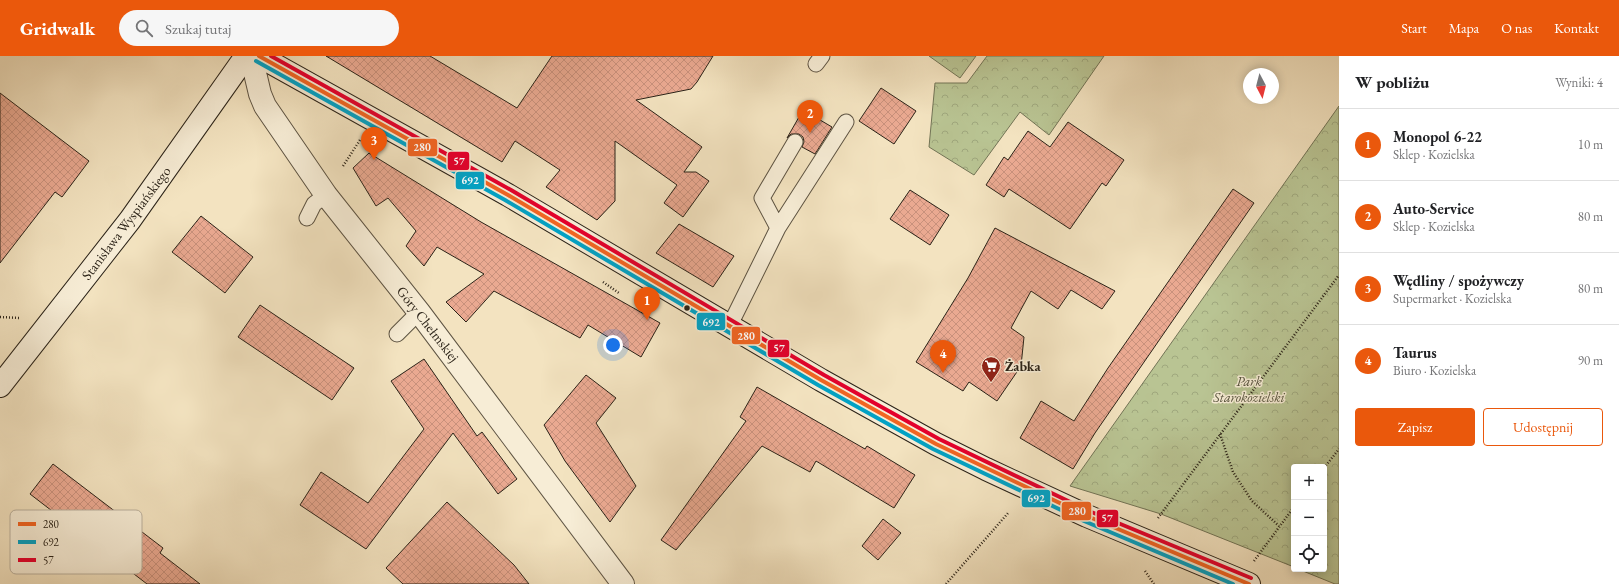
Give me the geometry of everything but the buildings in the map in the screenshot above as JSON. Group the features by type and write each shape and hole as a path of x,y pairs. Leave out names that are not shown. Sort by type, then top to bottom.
{"street":[{"name":"Stanisława Wyspiańskiego","path":"0,386 130,220 246,56"},
{"name":"Góry Chełmskiej","path":"251,56 260,94 265,106 326,195 419,312 624,584"},
{"path":"259,56 508,195 821,380 936,444 1087,516 1249,584"}],"lane":[{"path":"730,325 778,228 846,122"},
{"path":"778,228 762,198 795,142"},
{"path":"307,218 314,204 326,195"},
{"path":"397,334 419,312"}],"path":[{"path":"343,166 362,138"},
{"path":"1158,518 1339,275"},
{"path":"0,317 20,318"},
{"path":"1220,434 1233,472 1252,501 1279,526"},
{"path":"1327,464 1339,449"},
{"path":"1252,563 1291,511"},
{"path":"946,584 1009,512"},
{"path":"1145,571 1154,584"}],"green space":[{"path":"929,56 976,56 960,78"},
{"path":"987,56 1104,56 1049,135 1020,112 974,175 929,147 935,83 967,83"},
{"name":"Park Starokozielski","path":"1339,106 1339,584 1335,584 1305,572 1327,572 1327,464 1291,464 1291,566 1161,514 1070,486"}],"transit line":[{"name":"280","path":"259,56 508,195 821,380 936,444 1087,516 1249,584"},
{"name":"57","path":"271,56 511,190 824,375 939,439 1089,511 1251,578"},
{"name":"692","path":"256,61 505,200 818,385 933,449 1084,521 1233,584"}],"place":[{"name":"Auto-Service","path":"810,133"},
{"name":"Wędliny / spożywczy","path":"374,160"},
{"name":"Monopol 6-22","path":"647,320"},
{"name":"Taurus","path":"943,373"},
{"name":"Żabka","path":"991,383"}]}
